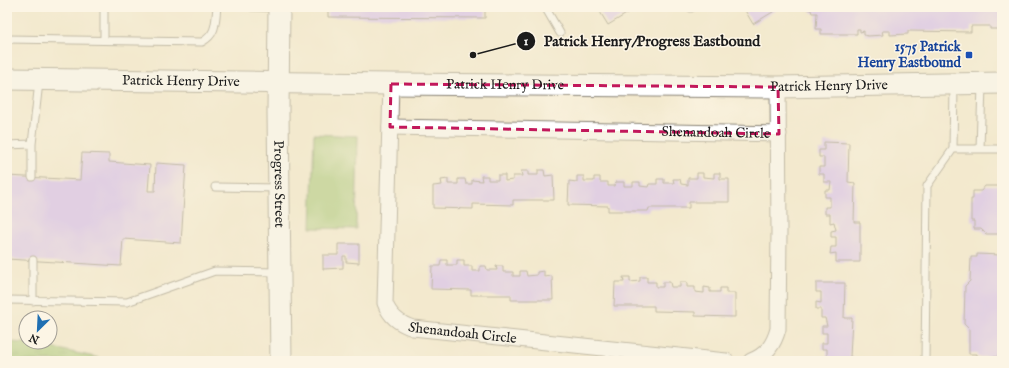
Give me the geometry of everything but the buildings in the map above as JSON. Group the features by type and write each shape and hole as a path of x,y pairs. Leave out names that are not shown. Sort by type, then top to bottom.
{"main road":[{"name":"Progress Street","path":"279,7 278,82 281,361"},
{"name":"Patrick Henry Drive","path":"7,79 778,87 992,84"}],"street":[{"name":"Shenandoah Circle","path":"391,84 385,303 392,316 397,321 413,328 726,361"},
{"name":"Shenandoah Circle","path":"751,361 768,350 774,342 778,329 778,87"},
{"name":"Shenandoah Circle","path":"390,127 779,134"}],"lane":[{"path":"104,7 104,40"},
{"path":"7,39 202,42 211,37 214,29 217,7"},
{"path":"251,7 279,7"},
{"path":"545,7 560,32"},
{"path":"32,177 32,144 39,80"},
{"path":"925,361 927,186 953,150 954,84"},
{"path":"980,149 992,84"},
{"path":"7,145 32,144"},
{"path":"953,150 1002,149"},
{"path":"215,187 280,188"},
{"path":"32,260 33,301"},
{"path":"7,300 127,302 215,271 281,272"}],"highlighted area":[{"path":"391,84 778,87 779,134 390,127"}],"green space":[{"path":"314,134 358,136 356,229 311,228"},
{"path":"7,342 18,342 18,350 58,349 113,361 7,361"}],"place":[{"name":"Patrick Henry/Progress Eastbound","path":"473,55"},
{"name":"1575 Patrick Henry Eastbound","path":"969,55"}]}
